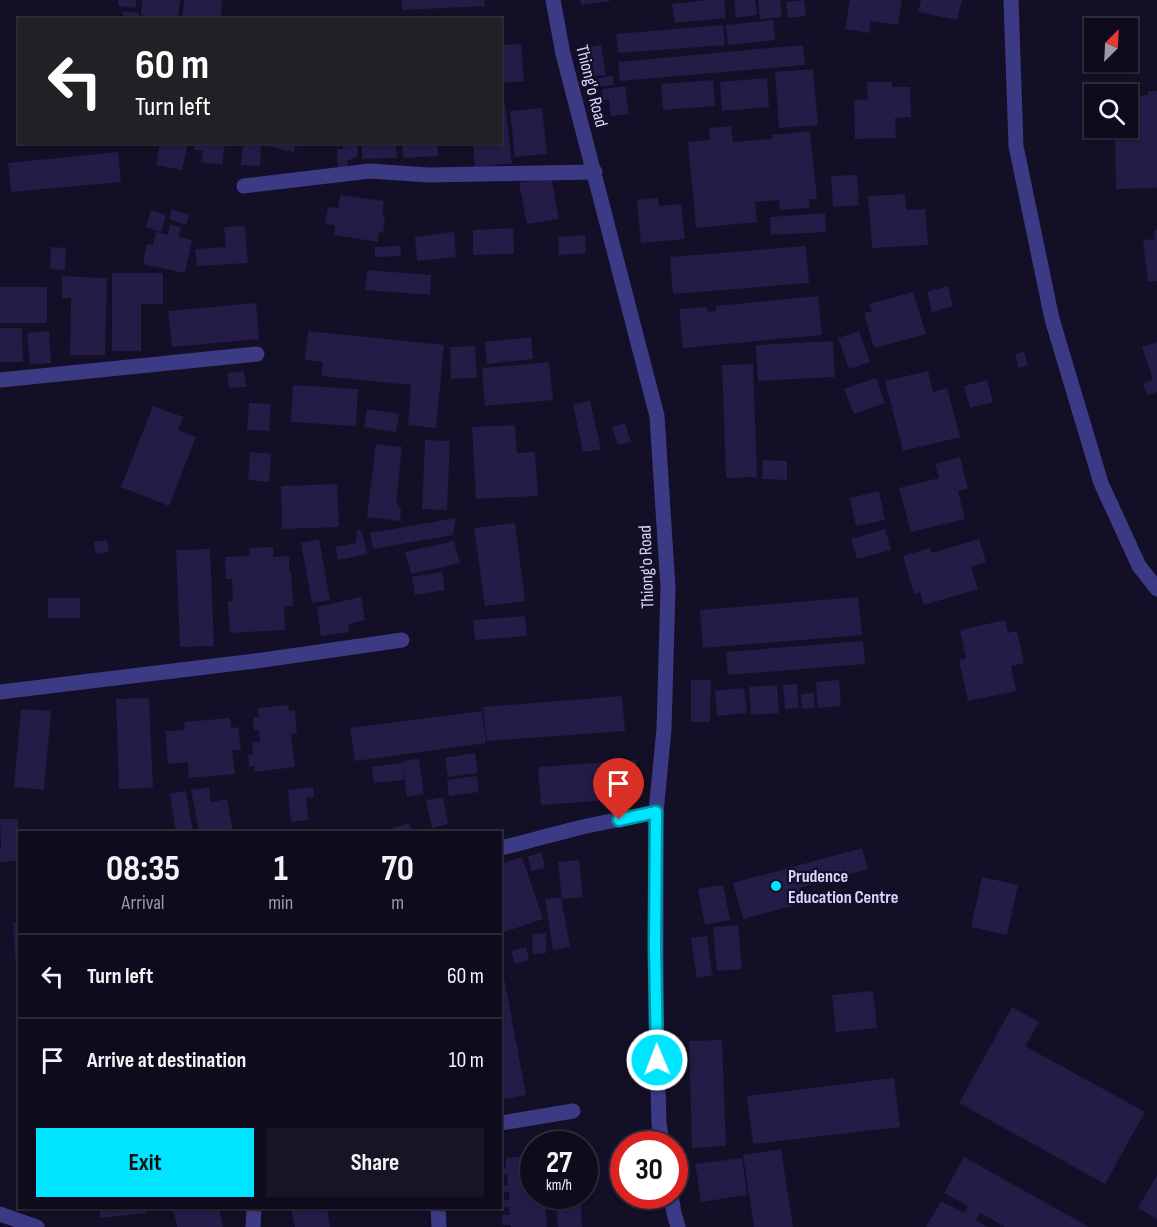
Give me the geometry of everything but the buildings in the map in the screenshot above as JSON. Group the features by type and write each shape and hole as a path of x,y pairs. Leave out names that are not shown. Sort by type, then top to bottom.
{"street":[{"name":"Thiong'o Road","path":"553,0 563,54 657,416 669,588 664,729 656,812 656,1017 660,1131"},
{"path":"1011,0 1016,146 1052,319 1101,483 1139,566 1157,589"},
{"path":"244,186 370,171 429,175 595,172"},
{"path":"0,380 257,354"},
{"path":"0,692 263,660 402,640"},
{"path":"502,848 582,827 656,812"},
{"path":"502,1122 573,1111"},
{"path":"253,1227 254,1209"},
{"path":"438,1209 439,1227"},
{"path":"673,1209 678,1227"},
{"path":"0,1215 37,1227"}],"place":[{"name":"Prudence Education Centre","path":"776,886"}],"route":[{"path":"619,820 656,812 657,1060"}]}
